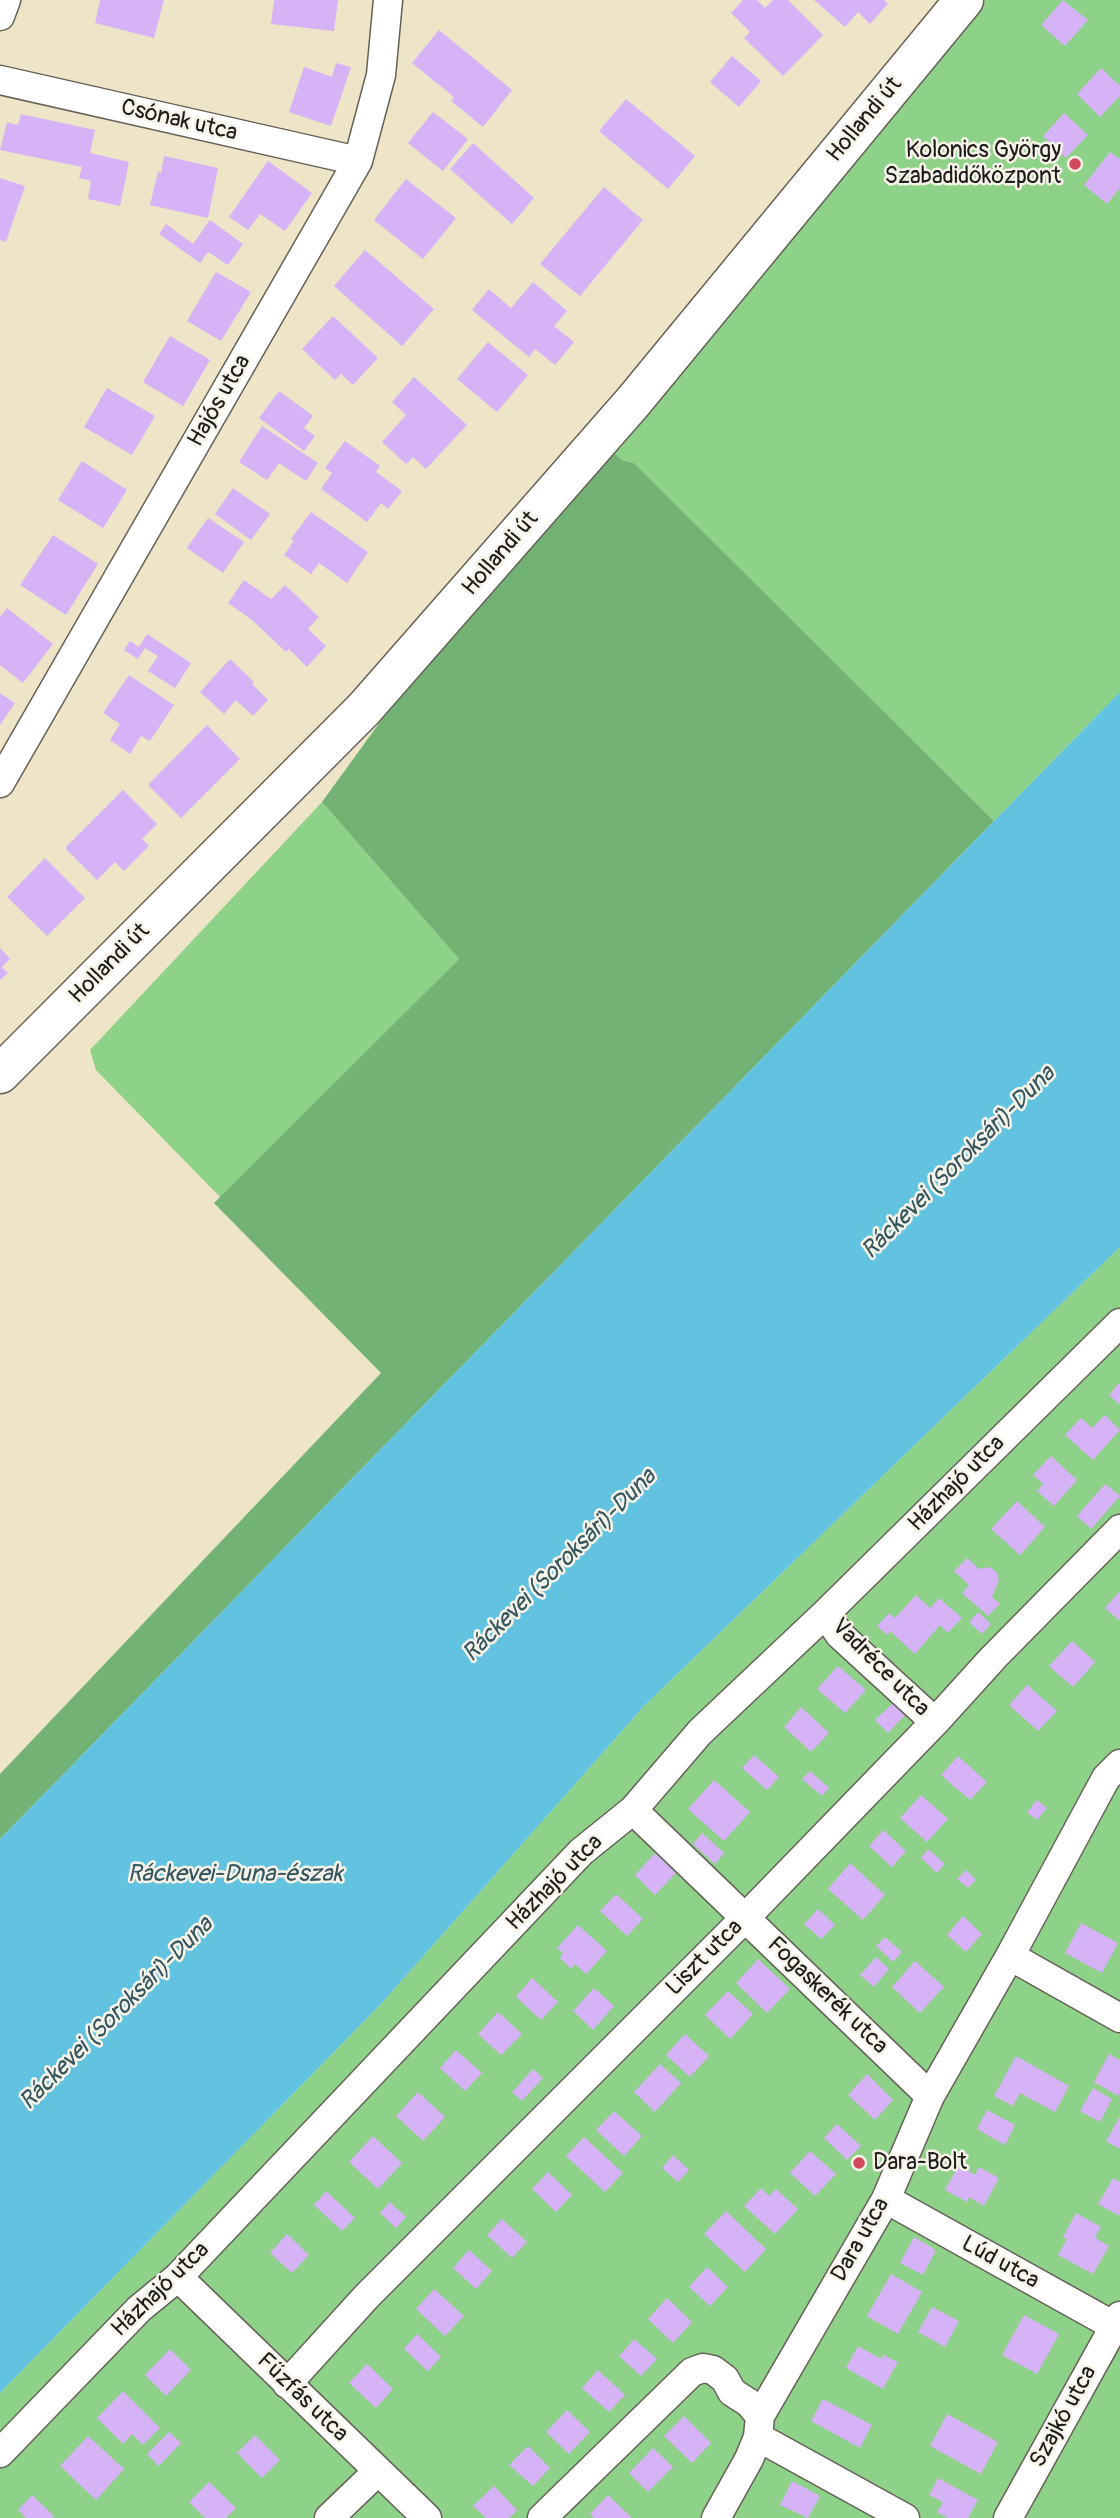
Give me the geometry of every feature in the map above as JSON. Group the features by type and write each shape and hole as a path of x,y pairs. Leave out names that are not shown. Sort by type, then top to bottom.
{"street":[{"path":"0,16 6,0"},
{"name":"Hajós utca","path":"0,783 358,161 381,75 388,0"},
{"name":"Hollandi út","path":"0,1074 364,709 633,402 964,0"},
{"name":"Csónak utca","path":"0,80 358,161"},
{"name":"Házhajó utca","path":"0,2452 139,2309 178,2277 581,1852 634,1810 701,1732 825,1614 1120,1323"},
{"name":"Liszt utca","path":"287,2384 367,2296 746,1917 1120,1529"},
{"name":"Vadréce utca","path":"825,1614 840,1635 935,1722"},
{"name":"Dara utca","path":"716,2518 759,2426 886,2199 930,2096 1010,1956 1106,1778 1120,1764"},
{"name":"Fogaskerék utca","path":"634,1810 930,2096"},
{"path":"1010,1956 1120,2018"},
{"name":"Lúd utca","path":"886,2199 1117,2321"},
{"name":"Fűzfás utca","path":"178,2277 427,2518"},
{"name":"Szajkó utca","path":"1008,2518 1117,2321"},
{"path":"542,2518 692,2372 702,2368 713,2370 725,2379 732,2392 750,2403 759,2426 905,2518"},
{"path":"329,2518 378,2471"}],"green space":[{"path":"948,0 1120,0 1120,692 994,821 634,463 622,460 600,439"},
{"path":"600,439 622,460 634,463 994,821 0,1839 0,1774 381,1373 214,1203 459,959 322,802 412,678"},
{"path":"322,802 459,959 221,1198 96,1070 90,1050"},
{"path":"1120,1247 1120,2518 0,2518 0,2393 381,2004 644,1706"}],"water":[{"name":"Ráckevei-Duna-észak","path":"1120,692 1120,1247 644,1706 381,2004 0,2393 0,1839"}],"building":[{"path":"100,0 164,0 154,38 95,23"},
{"path":"274,0 338,0 334,31 271,24"},
{"path":"743,0 757,0 765,8 773,0 788,0 823,35 783,76 744,38 750,32 731,13"},
{"path":"814,0 884,0 888,4 870,24 858,12 845,27"},
{"path":"1063,0 1088,20 1065,46 1041,25"},
{"path":"439,30 512,90 483,127 451,101 454,97 412,63"},
{"path":"732,56 761,81 739,107 710,82"},
{"path":"336,63 351,67 331,126 289,112 304,67 332,77"},
{"path":"1101,68 1120,86 1120,96 1100,117 1077,94"},
{"path":"626,99 695,156 668,189 599,131"},
{"path":"433,112 468,139 443,171 408,143"},
{"path":"1064,113 1088,135 1066,158 1043,136"},
{"path":"21,114 95,130 90,153 129,162 120,206 88,199 91,181 79,178 82,167 0,150 7,122 18,125"},
{"path":"473,143 534,198 512,224 450,169"},
{"path":"1110,152 1120,159 1120,188 1107,204 1084,185"},
{"path":"164,156 218,168 208,218 150,205"},
{"path":"268,161 312,193 285,231 260,214 248,230 229,217"},
{"path":"0,178 25,186 6,242 0,240"},
{"path":"406,179 456,218 423,259 374,220"},
{"path":"604,187 643,220 580,296 540,264"},
{"path":"210,220 243,244 228,265 208,252 200,263 159,234 166,224 193,244"},
{"path":"365,250 434,309 402,346 334,286"},
{"path":"216,272 251,292 221,341 187,321"},
{"path":"533,282 567,311 554,326 574,342 555,365 535,349 529,357 472,310 489,289 511,308"},
{"path":"333,316 378,358 353,385 341,374 335,380 302,349"},
{"path":"170,336 210,360 183,406 143,382"},
{"path":"488,342 528,375 497,412 457,379"},
{"path":"414,377 467,425 426,469 413,457 406,464 382,442 406,415 392,402"},
{"path":"107,388 155,416 132,455 84,427"},
{"path":"279,391 313,416 304,428 315,436 304,451 259,418"},
{"path":"262,426 318,463 306,481 279,463 267,480 239,462"},
{"path":"345,441 380,466 376,472 402,491 388,509 381,503 367,522 321,489 332,473 325,468"},
{"path":"82,461 127,490 103,528 58,500"},
{"path":"233,488 270,514 251,540 215,514"},
{"path":"311,512 368,552 347,583 319,563 311,574 284,555 294,541 291,539"},
{"path":"208,518 244,542 223,573 187,548"},
{"path":"53,535 98,564 66,615 20,585"},
{"path":"244,580 271,599 285,585 319,617 308,629 326,646 307,667 289,649 286,652 252,620 228,603"},
{"path":"7,608 53,644 23,683 0,665 0,617"},
{"path":"147,634 191,663 175,688 148,671 158,656 145,648 138,659 124,650 130,641 139,647"},
{"path":"230,659 268,700 253,716 236,700 224,714 200,692"},
{"path":"129,675 174,705 150,741 141,736 130,754 110,740 120,724 103,713"},
{"path":"0,693 15,703 0,725"},
{"path":"207,725 240,759 181,818 148,785"},
{"path":"123,790 157,824 142,839 149,846 124,871 115,862 97,880 65,848"},
{"path":"45,858 85,898 47,936 7,897"},
{"path":"0,948 10,959 2,967 8,973 0,980"},
{"path":"1120,1382 1120,1405 1109,1395"},
{"path":"1105,1415 1120,1430 1093,1460 1065,1435 1081,1418 1092,1428"},
{"path":"1051,1456 1077,1480 1054,1506 1037,1491 1043,1484 1033,1475"},
{"path":"1105,1484 1120,1496 1091,1529 1077,1516"},
{"path":"1017,1501 1045,1527 1020,1555 991,1529"},
{"path":"967,1558 979,1569 989,1567 996,1571 999,1580 992,1597 1000,1604 988,1616 962,1593 969,1585 954,1571"},
{"path":"1120,1591 1120,1621 1105,1608"},
{"path":"916,1595 930,1608 939,1598 962,1618 948,1633 940,1625 915,1654 890,1631 887,1635 877,1626 889,1613 895,1618"},
{"path":"978,1612 991,1624 982,1634 969,1622"},
{"path":"1072,1641 1095,1662 1073,1687 1049,1666"},
{"path":"838,1666 866,1690 845,1713 817,1689"},
{"path":"1027,1685 1057,1711 1038,1731 1009,1705"},
{"path":"893,1703 905,1715 888,1733 875,1720"},
{"path":"801,1707 829,1733 811,1752 784,1727"},
{"path":"754,1755 779,1777 767,1790 742,1768"},
{"path":"958,1756 987,1782 970,1800 941,1775"},
{"path":"810,1771 829,1788 822,1796 802,1779"},
{"path":"714,1780 750,1812 724,1841 688,1809"},
{"path":"921,1795 948,1819 927,1842 900,1818"},
{"path":"1037,1800 1047,1808 1037,1820 1027,1812"},
{"path":"883,1830 906,1851 892,1867 869,1846"},
{"path":"702,1833 724,1853 715,1864 693,1844"},
{"path":"928,1849 945,1864 937,1873 921,1858"},
{"path":"655,1853 676,1873 655,1895 635,1875"},
{"path":"850,1863 885,1895 863,1920 828,1889"},
{"path":"966,1870 976,1880 968,1888 957,1879"},
{"path":"616,1894 643,1919 627,1936 600,1911"},
{"path":"818,1909 835,1925 821,1939 804,1924"},
{"path":"963,1916 982,1934 966,1952 947,1935"},
{"path":"1081,1923 1118,1943 1102,1973 1065,1953"},
{"path":"578,1925 607,1951 586,1974 575,1964 571,1969 560,1958 563,1953 557,1948"},
{"path":"885,1937 902,1952 893,1962 876,1946"},
{"path":"876,1957 889,1969 874,1987 860,1975"},
{"path":"758,1959 790,1989 767,2013 736,1983"},
{"path":"915,1961 944,1987 920,2013 892,1987"},
{"path":"532,1978 558,2002 541,2020 516,1997"},
{"path":"594,1988 614,2006 593,2030 573,2011"},
{"path":"728,1991 753,2014 730,2039 705,2015"},
{"path":"498,2012 522,2034 501,2055 478,2034"},
{"path":"685,2034 709,2056 690,2077 666,2055"},
{"path":"456,2050 482,2073 465,2091 440,2068"},
{"path":"1109,2054 1120,2060 1118,2096 1094,2082"},
{"path":"1016,2056 1069,2086 1055,2112 1020,2093 1013,2106 994,2096"},
{"path":"660,2064 681,2083 655,2112 634,2092"},
{"path":"533,2069 543,2078 522,2101 512,2092"},
{"path":"867,2074 893,2100 875,2120 848,2095"},
{"path":"1093,2088 1112,2099 1100,2122 1080,2111"},
{"path":"418,2092 445,2117 423,2141 396,2116"},
{"path":"987,2110 1015,2125 1005,2145 977,2129"},
{"path":"614,2111 642,2136 624,2156 596,2130"},
{"path":"1120,2116 1120,2149 1106,2141"},
{"path":"837,2124 861,2146 847,2160 824,2138"},
{"path":"373,2136 402,2163 378,2189 349,2162"},
{"path":"584,2137 623,2173 605,2192 566,2156"},
{"path":"810,2151 836,2174 815,2196 790,2173"},
{"path":"673,2155 689,2170 678,2182 662,2168"},
{"path":"959,2165 975,2175 979,2167 999,2178 984,2206 969,2197 967,2202 945,2190"},
{"path":"548,2172 572,2195 556,2212 532,2189"},
{"path":"1113,2178 1120,2182 1120,2216 1098,2204"},
{"path":"761,2188 769,2196 776,2189 798,2209 775,2234 744,2206"},
{"path":"326,2191 355,2218 342,2231 314,2205"},
{"path":"390,2202 406,2217 396,2228 380,2213"},
{"path":"726,2211 766,2249 745,2272 704,2234"},
{"path":"1076,2213 1101,2227 1095,2238 1109,2246 1093,2274 1058,2255 1067,2239 1063,2237"},
{"path":"502,2219 527,2242 512,2258 487,2235"},
{"path":"287,2234 309,2255 292,2273 270,2253"},
{"path":"914,2237 936,2250 923,2275 900,2263"},
{"path":"469,2250 492,2271 476,2289 453,2268"},
{"path":"707,2267 728,2287 710,2306 689,2287"},
{"path":"891,2274 922,2292 898,2334 867,2316"},
{"path":"434,2289 464,2316 445,2336 416,2309"},
{"path":"667,2298 692,2322 673,2343 648,2319"},
{"path":"932,2307 959,2321 945,2347 918,2332"},
{"path":"1024,2315 1059,2334 1037,2374 1002,2355"},
{"path":"417,2334 441,2357 428,2371 404,2349"},
{"path":"634,2339 657,2359 641,2376 619,2356"},
{"path":"858,2346 881,2359 883,2355 898,2362 883,2389 846,2368"},
{"path":"170,2349 191,2370 166,2396 145,2375"},
{"path":"367,2364 393,2389 376,2408 349,2383"},
{"path":"598,2370 625,2395 609,2412 582,2388"},
{"path":"123,2391 160,2428 143,2445 132,2434 123,2444 97,2418"},
{"path":"823,2399 872,2425 860,2448 811,2421"},
{"path":"567,2410 590,2432 569,2454 546,2432"},
{"path":"947,2414 998,2442 981,2474 930,2446"},
{"path":"684,2416 711,2443 692,2463 664,2436"},
{"path":"169,2432 181,2443 159,2466 147,2454"},
{"path":"255,2435 280,2460 262,2478 237,2453"},
{"path":"88,2436 124,2469 96,2500 60,2466"},
{"path":"528,2446 550,2468 533,2486 509,2465"},
{"path":"653,2448 673,2467 648,2492 629,2473"},
{"path":"938,2478 978,2500 968,2518 948,2518 937,2512 943,2502 929,2495"},
{"path":"792,2481 820,2496 808,2518 780,2505"},
{"path":"209,2482 236,2508 226,2518 205,2518 189,2502"},
{"path":"494,2486 517,2510 509,2518 486,2518 473,2506"},
{"path":"32,2495 54,2516 52,2518 26,2518 18,2510"},
{"path":"608,2495 632,2518 594,2518 590,2514"}],"place":[{"name":"Kolonics György Szabadidőközpont","path":"1075,164"},
{"name":"Dara-Bolt","path":"859,2163"}],"water label":[{"name":"Ráckevei (Soroksári)-Duna","path":"959,1163"},
{"name":"Ráckevei (Soroksári)-Duna","path":"560,1566"},
{"name":"Ráckevei (Soroksári)-Duna","path":"117,2014"}]}
